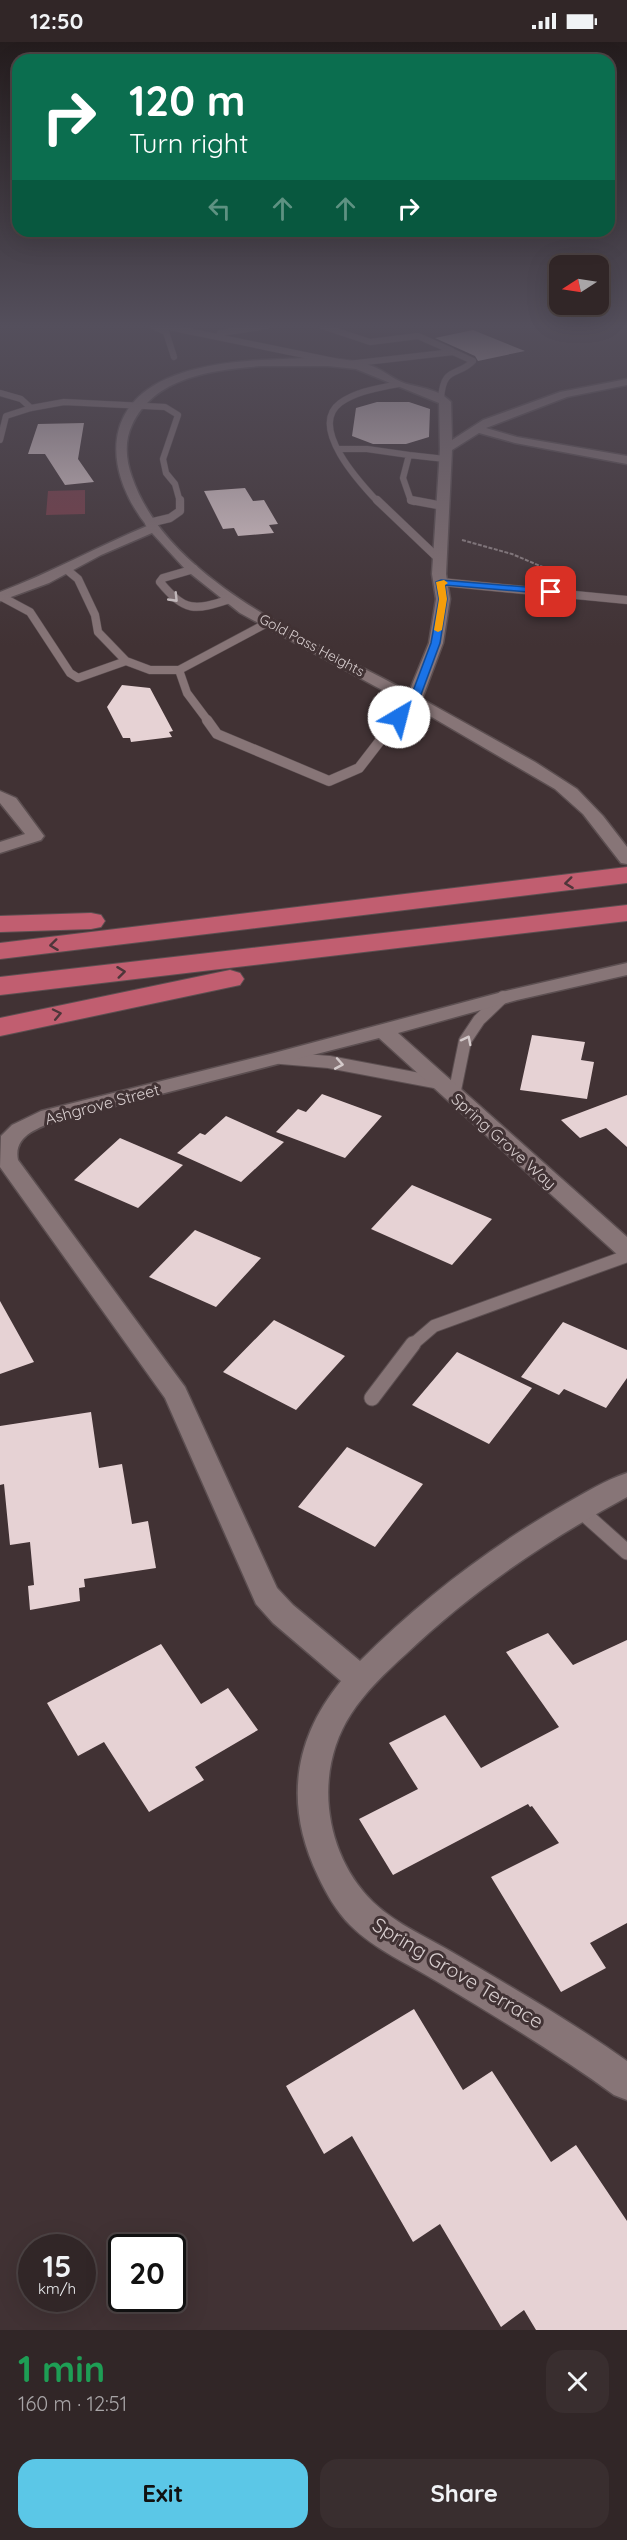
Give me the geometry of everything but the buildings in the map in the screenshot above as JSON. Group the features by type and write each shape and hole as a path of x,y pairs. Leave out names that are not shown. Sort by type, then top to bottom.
{"highway":[{"path":"0,951 627,876"},
{"path":"0,924 164,918 425,900"},
{"path":"0,986 620,914"},
{"path":"0,1027 279,969 620,914"}],"street":[{"name":"Gold Pass Heights","path":"123,433 119,457 129,490 151,525 194,569 230,599 269,622 414,700 562,786 591,810 627,859"},
{"path":"414,700 436,643 443,599 440,560 446,433"},
{"path":"446,454 470,433"},
{"path":"492,433 515,440 627,460"},
{"path":"1,597 66,569 151,525"},
{"path":"0,796 10,802 35,836 0,848"},
{"name":"Ashgrove Street","path":"361,1680 283,1614 266,1596 176,1394 6,1157 8,1143 15,1133 49,1116 281,1058 503,997 627,969"},
{"name":"Spring Grove Way","path":"383,1030 627,1250"},
{"name":"Spring Grove Terrace","path":"627,1484 533,1537 447,1601 405,1636 361,1680 340,1705 325,1733 313,1772 310,1808 319,1844 339,1884 362,1913 395,1938 574,2043 627,2082"}],"lane":[{"path":"151,525 170,518 180,511 180,501 175,484 166,473 163,459 172,433"},
{"path":"330,433 365,489 385,511 440,560"},
{"path":"339,449 367,449 409,456 446,454"},
{"path":"409,456 402,478 411,501 443,506"},
{"path":"66,569 78,579 95,615 98,632 126,661 150,670 179,670 269,622"},
{"path":"194,569 163,578 160,582 177,603 195,608 230,599"},
{"path":"441,582 627,600"},
{"path":"1,597 30,612 70,673 78,678 126,661"},
{"path":"179,670 187,693 218,734 329,781 359,768 384,733 414,700"},
{"path":"281,1058 329,1062 447,1089 460,1071 462,1049 468,1036 476,1024 503,997"},
{"path":"372,1398 412,1345 434,1326 627,1256"},
{"path":"580,1510 627,1552"}],"path":[{"path":"441,534 512,554 596,589 596,596"}],"shaded area":[{"path":"85,490 85,514 46,515 48,491"}],"slow traffic":[{"path":"438,630 443,599 441,582 444,583"}],"route":[{"path":"399,717 414,700 436,643 443,599 441,582 551,592"}]}
